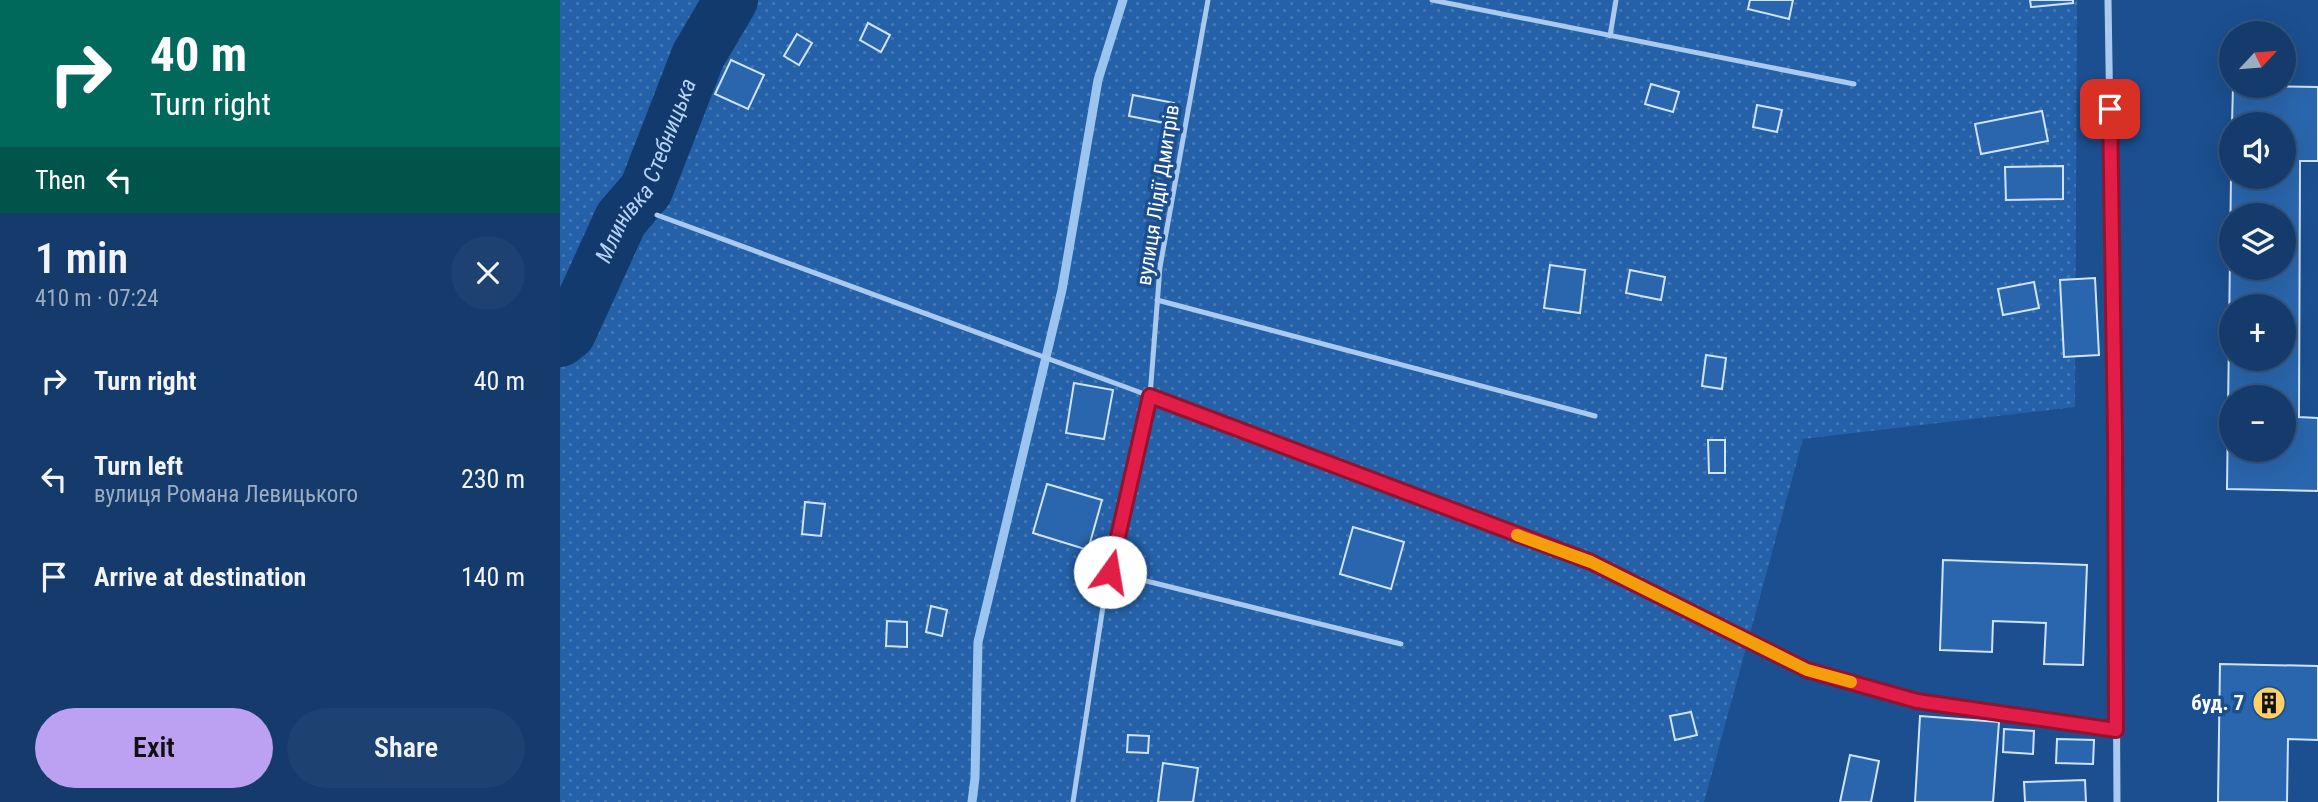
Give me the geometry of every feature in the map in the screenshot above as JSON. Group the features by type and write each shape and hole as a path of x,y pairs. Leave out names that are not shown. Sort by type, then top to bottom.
{"street":[{"path":"2108,0 2117,802"}],"lane":[{"name":"вулиця Лідії Дмитрів","path":"1073,802 1110,572 1150,396 1160,267 1208,0"},
{"path":"1432,0 1854,84"},
{"path":"1610,36 1616,0"},
{"path":"657,215 1591,562 1807,670 1917,701 2116,730"},
{"path":"1157,300 1595,416"},
{"path":"1110,572 1401,644"}],"shaded area":[{"path":"560,0 2077,0 2075,407 1803,439 1704,802 560,802"}],"building":[{"path":"1750,0 1793,0 1789,19 1748,9"},
{"path":"2030,0 2073,0 2073,3 2031,7"},
{"path":"868,23 890,35 881,52 860,40"},
{"path":"797,34 812,43 799,65 784,56"},
{"path":"731,60 764,75 748,109 715,94"},
{"path":"1651,84 1679,92 1673,112 1645,104"},
{"path":"2296,87 2318,87 2318,161 2300,161 2299,417 2318,418 2318,491 2227,489 2227,462 2296,462 2296,385 2228,385 2229,371 2296,371 2296,294 2230,294 2230,280 2296,280 2296,203 2231,203 2231,189 2296,189 2296,112 2232,112 2233,98 2296,98"},
{"path":"1133,95 1174,103 1170,124 1129,116"},
{"path":"1757,105 1782,110 1777,132 1753,127"},
{"path":"2042,111 2048,141 1981,154 1975,124"},
{"path":"2063,166 2063,199 2006,200 2005,167"},
{"path":"1550,265 1585,270 1580,313 1544,308"},
{"path":"1630,270 1665,277 1661,300 1626,293"},
{"path":"2095,278 2099,355 2064,357 2060,280"},
{"path":"2034,282 2039,308 2003,315 1998,289"},
{"path":"1706,355 1726,358 1722,389 1702,386"},
{"path":"1074,383 1113,390 1104,439 1066,433"},
{"path":"1708,440 1725,440 1725,473 1709,473"},
{"path":"1047,484 1102,500 1088,550 1033,533"},
{"path":"805,502 825,504 821,536 802,534"},
{"path":"1353,527 1404,542 1391,589 1340,574"},
{"path":"1943,560 2087,565 2083,665 2044,664 2046,623 1993,621 1992,652 1940,650"},
{"path":"931,606 947,610 942,636 926,632"},
{"path":"887,621 907,622 907,647 886,646"},
{"name":"буд. 7","path":"2220,664 2318,666 2318,740 2288,739 2287,802 2218,802"},
{"path":"1691,712 1697,735 1675,740 1670,716"},
{"path":"1920,716 1999,722 1993,802 1915,802"},
{"path":"2004,729 2034,731 2033,754 2003,752"},
{"path":"1128,735 1149,736 1148,753 1127,752"},
{"path":"2057,739 2094,740 2093,764 2056,763"},
{"path":"1850,755 1879,761 1871,802 1840,802"},
{"path":"1163,763 1198,768 1193,802 1158,802"},
{"path":"2085,780 2086,802 2025,802 2024,782"}],"waterway":[{"name":"Млинівка Стебницька","path":"560,340 569,333 621,219 646,190 698,56 731,0"},
{"path":"972,802 978,642 1062,290 1098,80 1123,0"}],"slow traffic":[{"path":"1517,535 1591,562 1807,670 1851,682"}],"place":[{"name":"буд. 7","path":"2269,703"}],"route":[{"path":"1110,572 1150,396 1591,562 1807,670 1917,701 2116,730 2110,109"}]}
